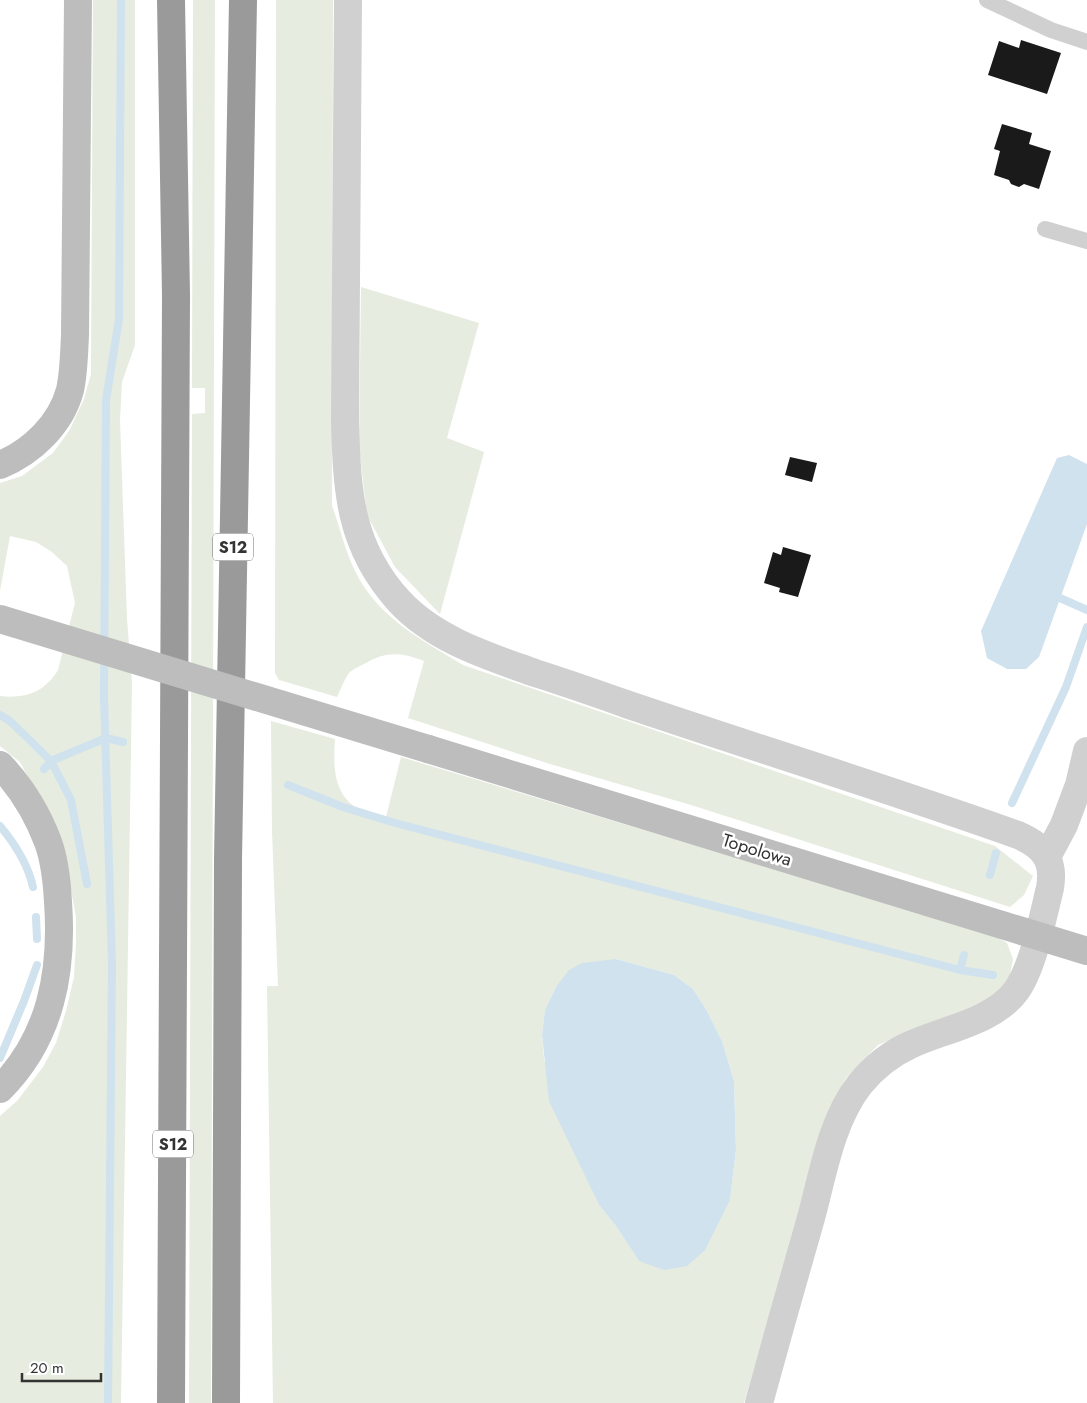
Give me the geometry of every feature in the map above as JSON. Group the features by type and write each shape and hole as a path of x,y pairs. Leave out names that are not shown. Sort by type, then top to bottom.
{"highway":[{"name":"S12","path":"171,0 176,295 172,1403"},
{"name":"S12","path":"226,1403 228,869 243,0"}],"street":[{"path":"0,465 22,454 46,432 64,404 72,377 78,0"},
{"path":"348,0 345,421 348,489 358,533 376,571 387,586 412,614 442,634 469,648 521,668 1018,835 1031,840 1047,856 1051,865 1052,876 1026,974 1007,1002 990,1014 909,1045 887,1058 873,1070 852,1096 833,1138 759,1403"},
{"name":"Topolowa","path":"0,619 1087,950"},
{"path":"1047,856 1064,825 1079,785 1087,751"},
{"path":"0,765 18,785 40,823 49,844 57,892 60,929 57,977 41,1031 28,1055 12,1077 0,1089"}],"lane":[{"path":"987,0 1051,30 1087,42"},
{"path":"1045,229 1087,242"}],"shaded area":[{"path":"93,0 135,0 135,345 122,382 120,420 127,619 132,683 121,1403 0,1403 0,1116 17,1101 43,1067 56,1043 74,977 76,917 62,842 20,762 0,746 0,696 26,695 41,689 53,678 58,670 75,603 67,566 52,552 36,542 10,536 0,591 0,483 22,476 53,453 69,431 84,399 91,374"},
{"path":"193,0 215,0 211,1403 189,1403 192,414 205,413 205,388 192,388"},
{"path":"276,0 333,0 332,506 351,563 376,602 402,626 463,665 995,846 1033,876 1024,895 1010,907 691,805 550,764 408,718 424,661 416,658 394,654 372,660 350,672 337,697 279,680 275,673"},
{"path":"361,287 479,323 447,438 484,452 440,614 395,567 367,515 359,447"},
{"path":"271,721 335,739 335,771 340,790 353,805 366,812 386,817 401,757 993,935 1007,943 1013,959 1009,979 1000,992 988,1000 878,1045 846,1078 831,1107 744,1403 273,1403 267,986 278,986 272,831","holes":["616,959 674,975 693,989 707,1011 722,1041 734,1081 736,1150 730,1200 639,1261 616,1226 599,1205 569,1141 544,1059 542,1035 545,1010 556,987"]}],"water":[{"path":"1069,455 1087,464 1087,524 1039,657 1026,669 1007,669 987,658 981,631 1057,458"},
{"path":"616,959 674,975 693,989 707,1011 722,1041 734,1081 736,1150 730,1200 705,1250 687,1266 664,1270 639,1261 616,1226 599,1205 549,1101 542,1035 545,1010 556,987 569,970 582,963"}],"building":[{"path":"1021,40 1061,53 1047,94 988,75 999,41 1019,48"},
{"path":"1002,124 1032,133 1029,144 1051,151 1039,189 1024,184 1019,187 1011,184 1009,180 994,175 1000,151 994,149"},
{"path":"790,457 817,463 812,482 785,475"},
{"path":"783,547 811,555 798,597 779,592 780,588 764,583 773,552 781,555"}],"waterway":[{"path":"108,1403 112,964 104,697 106,400 119,319 121,0"},
{"path":"1060,598 1087,610"},
{"path":"1012,803 1066,687 1087,627"},
{"path":"0,715 10,721 51,761 71,800 87,884"},
{"path":"44,769 51,761 106,738 123,742"},
{"path":"288,785 343,807 395,823 960,970 993,975"},
{"path":"0,826 20,855 28,870 33,887"},
{"path":"990,875 996,853"},
{"path":"36,917 37,939"},
{"path":"960,970 964,955"},
{"path":"0,1058 37,965"}]}
